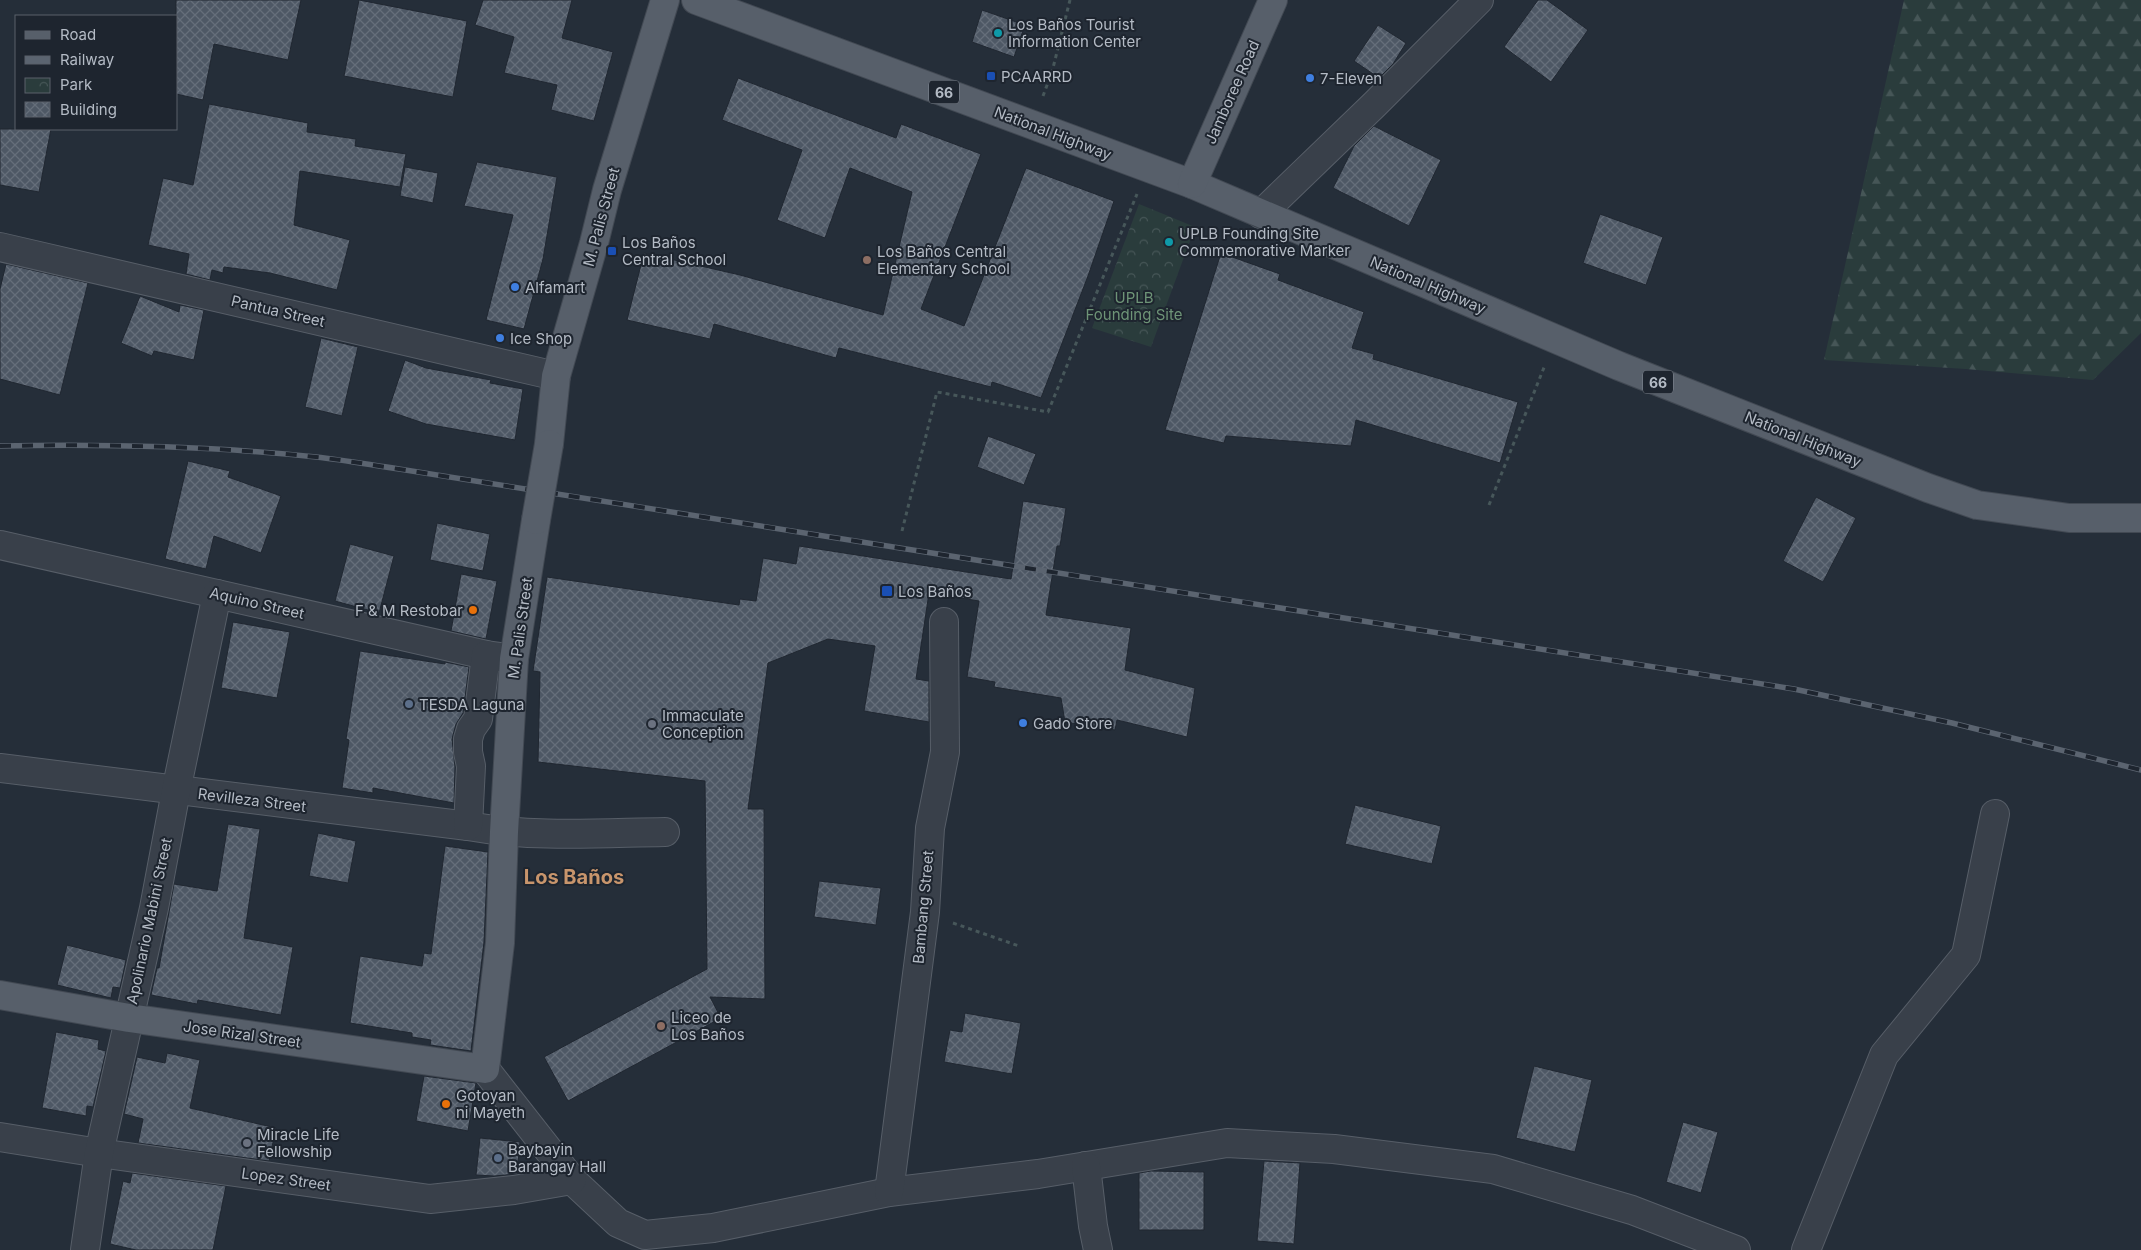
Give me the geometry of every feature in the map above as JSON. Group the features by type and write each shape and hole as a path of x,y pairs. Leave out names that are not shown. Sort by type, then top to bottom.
{"main road":[{"name":"M. Palis Street","path":"485,1069 500,943 514,659 549,444 556,376 607,190 665,0"},
{"name":"National Highway","path":"696,0 1192,184 1556,339 1838,453 1977,505 2069,518 2141,518"},
{"name":"Jamboree Road","path":"1192,184 1273,0"},
{"name":"Jose Rizal Street","path":"0,995 129,1018 485,1069"}],"street":[{"path":"1261,214 1479,0"},
{"name":"Pantua Street","path":"0,247 556,376"},
{"name":"Aquino Street","path":"0,545 514,659"},
{"name":"Apolinario Mabini Street","path":"85,1250 100,1153 154,908 176,790 217,594"},
{"name":"Bambang Street","path":"889,1192 925,912 930,828 945,752 944,622"},
{"path":"468,826 471,766 468,739 471,729 478,719 486,654"},
{"name":"Revilleza Street","path":"0,768 504,832 547,835 665,832"},
{"path":"1806,1250 1884,1055 1966,955 1995,814"},
{"path":"485,1069 572,1180 618,1223 645,1235 715,1239 889,1192 1086,1166 1227,1143 1334,1149 1483,1168 1632,1210 1736,1250"},
{"name":"Lopez Street","path":"0,1137 100,1153 430,1198 514,1190 572,1180"},
{"path":"1086,1166 1093,1226 1098,1250"}],"path":[{"path":"1033,125 1052,72 1070,0"},
{"path":"902,531 937,392 1048,412 1148,168"},
{"path":"1489,505 1556,339"},
{"path":"925,912 1019,946"}],"green space":[{"path":"1904,0 2141,0 2141,333 2093,380 1966,369 1824,360"},
{"name":"UPLB Founding Site","path":"1139,204 1195,227 1151,347 1092,328"}],"building":[{"path":"176,0 301,0 288,60 214,44 203,100 178,94 178,15 176,15"},
{"path":"359,0 467,21 453,97 344,76"},
{"path":"483,0 572,0 562,38 613,52 594,121 551,110 557,85 504,73 514,37 475,25"},
{"path":"1538,0 1547,0 1588,30 1551,82 1504,47"},
{"name":"Los Baños Tourist Information Center","path":"982,10 1025,25 1014,57 972,42"},
{"path":"1378,25 1406,43 1393,64 1379,78 1354,61"},
{"path":"738,78 896,138 901,124 981,154 921,309 964,326 1026,168 1114,201 1088,276 1041,398 992,382 991,387 839,348 836,358 714,324 710,339 627,320 644,253 740,275 883,315 912,192 850,168 825,238 777,220 802,150 722,120"},
{"path":"209,104 308,123 307,132 356,139 355,146 406,154 400,187 300,171 294,225 350,240 337,290 270,273 224,267 223,273 212,270 210,280 186,274 189,254 148,245 163,178 193,185"},
{"path":"1374,126 1441,160 1409,226 1333,188 1354,146"},
{"path":"0,129 51,130 39,192 0,185"},
{"path":"477,162 557,177 543,259 524,329 486,320 513,215 464,206"},
{"path":"405,167 438,173 433,203 400,196"},
{"path":"1600,214 1663,237 1646,285 1583,263"},
{"path":"1221,253 1280,274 1278,280 1364,312 1352,348 1374,354 1373,359 1518,402 1500,463 1356,420 1351,446 1226,436 1224,443 1165,430"},
{"path":"6,264 88,283 60,395 0,379 0,289"},
{"path":"140,296 179,312 180,305 204,310 194,360 154,351 152,356 121,343"},
{"path":"321,338 358,347 342,416 305,407"},
{"path":"405,360 426,368 491,380 490,383 523,389 515,440 426,424 388,411"},
{"path":"988,436 1036,454 1024,485 977,467"},
{"path":"188,461 230,471 228,477 281,496 261,553 214,536 206,569 165,559"},
{"path":"1816,497 1856,518 1823,582 1783,561"},
{"path":"1023,501 1066,508 1060,546 1057,546 1046,615 1131,628 1125,670 1195,688 1187,737 1117,720 1115,730 1065,722 1061,698 994,687 995,682 967,677 979,601 929,593 916,679 929,681 929,722 864,711 875,646 828,639 768,663 748,809 764,809 765,999 710,997 721,1018 568,1101 544,1057 707,969 705,781 538,762 540,672 533,671 547,577 739,605 740,599 756,601 763,558 796,564 799,546 1011,579"},
{"path":"437,523 490,534 483,571 430,560"},
{"path":"350,544 394,556 379,613 335,601"},
{"name":"F & M Restobar","path":"461,574 497,581 486,639 451,631"},
{"path":"233,622 290,632 277,698 221,688"},
{"name":"TESDA Laguna","path":"360,651 469,667 463,713 456,724 452,739 455,767 454,803 373,788 373,793 342,788 349,740 346,739"},
{"path":"1355,805 1441,826 1432,864 1345,844"},
{"path":"228,824 260,829 244,938 293,947 281,1015 198,1000 197,1004 151,995 157,968 159,968 174,884 217,891"},
{"path":"318,833 356,841 348,883 309,876"},
{"path":"445,846 488,852 484,942 471,1051 430,1045 431,1040 412,1037 412,1033 350,1023 360,956 422,966 424,953 431,954"},
{"path":"819,881 881,888 876,925 814,917"},
{"path":"67,945 126,960 120,988 113,987 111,998 57,985"},
{"path":"965,1013 1021,1023 1012,1074 944,1062 950,1030 962,1032"},
{"path":"56,1032 99,1040 98,1049 106,1051 93,1107 87,1106 86,1116 42,1108"},
{"path":"167,1053 200,1060 190,1108 276,1128 269,1161 138,1143 143,1119 124,1114 137,1057 165,1063"},
{"path":"1534,1066 1592,1080 1575,1152 1516,1138"},
{"name":"Gotoyan ni Mayeth","path":"424,1076 476,1083 468,1131 416,1121"},
{"path":"1683,1122 1718,1132 1701,1193 1666,1182"},
{"name":"Baybayin Barangay Hall","path":"480,1138 520,1142 517,1174 476,1175"},
{"path":"1264,1161 1300,1163 1294,1244 1257,1241"},
{"path":"1151,1171 1204,1172 1204,1230 1139,1230 1139,1173"},
{"path":"132,1173 226,1186 213,1250 136,1250 110,1244 123,1181 130,1183"}],"railway":[{"path":"0,446 79,445 198,448 277,453 347,461 1794,689 1952,723 2141,770"}],"place":[{"name":"Los Baños Tourist Information Center","path":"998,33"},
{"name":"PCAARRD","path":"991,76"},
{"name":"7-Eleven","path":"1310,78"},
{"name":"UPLB Founding Site Commemorative Marker","path":"1169,242"},
{"name":"Los Baños Central School","path":"612,251"},
{"name":"Los Baños Central Elementary School","path":"867,260"},
{"name":"Alfamart","path":"515,287"},
{"name":"Ice Shop","path":"500,338"},
{"name":"Los Baños","path":"887,591"},
{"name":"F & M Restobar","path":"473,610"},
{"name":"TESDA Laguna","path":"409,704"},
{"name":"Gado Store","path":"1023,723"},
{"name":"Immaculate Conception","path":"652,724"},
{"name":"Liceo de Los Baños","path":"661,1026"},
{"name":"Gotoyan ni Mayeth","path":"446,1104"},
{"name":"Miracle Life Fellowship","path":"247,1143"},
{"name":"Baybayin Barangay Hall","path":"498,1158"}],"district":[{"name":"Los Baños","path":"574,877"}]}
